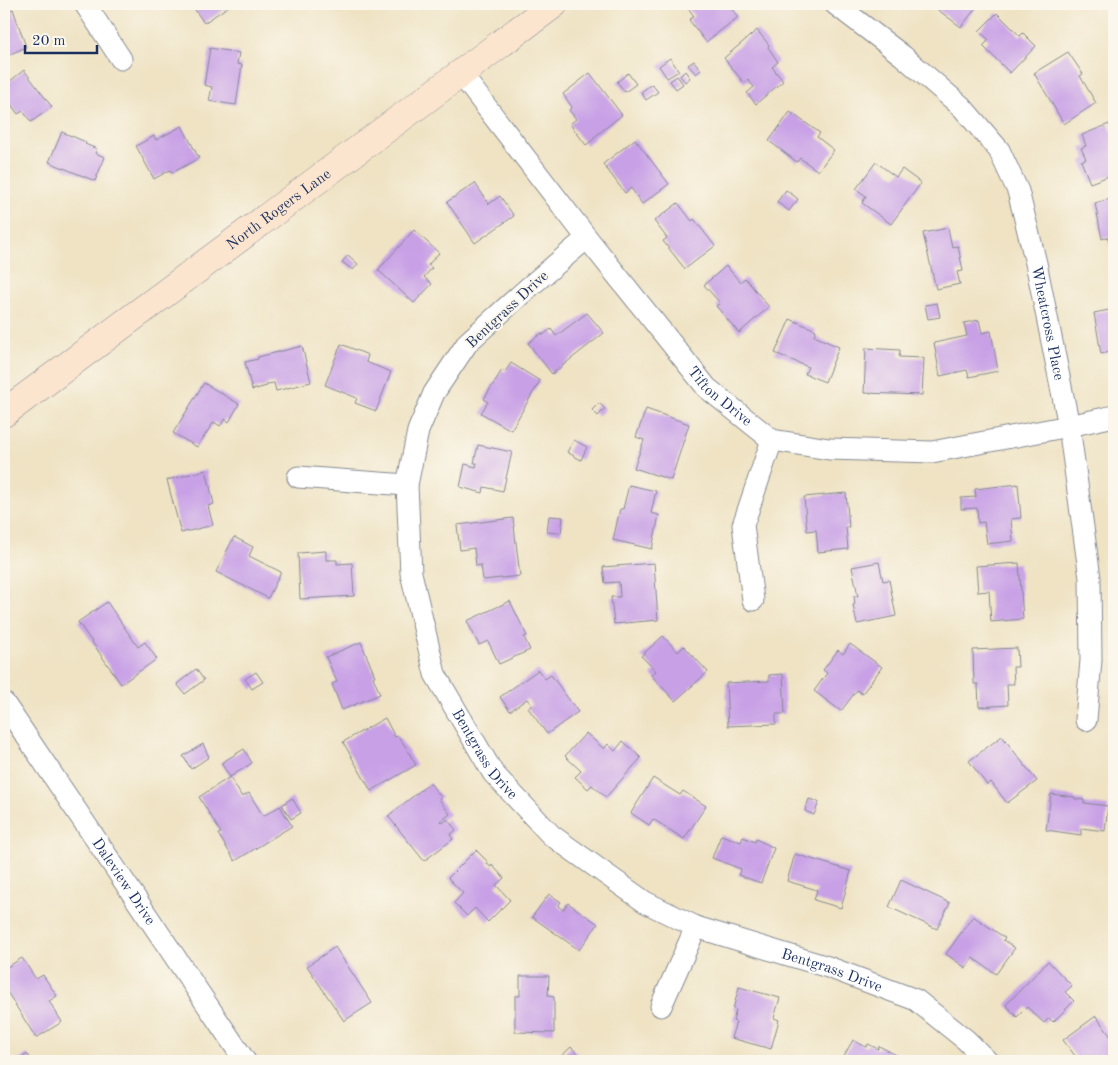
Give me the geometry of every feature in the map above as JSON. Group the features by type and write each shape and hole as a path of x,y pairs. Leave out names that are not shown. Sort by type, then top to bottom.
{"street":[{"path":"85,4 122,60"},
{"name":"North Rogers Lane","path":"4,413 554,4"},
{"name":"Wheatcross Place","path":"835,4 903,56 962,107 999,150 1018,190 1034,254 1069,426 1090,578 1090,660 1086,720"},
{"name":"Tifton Drive","path":"461,74 587,238 707,388 772,440 829,449 932,452 1114,416"},
{"name":"Bentgrass Drive","path":"587,238 468,342 434,393 418,431 407,485 411,573 435,674 493,773 552,835 645,902 696,927 828,967 916,1000 966,1040 987,1061"},
{"path":"753,600 743,525 772,440"},
{"path":"298,477 407,485"},
{"name":"Daleview Drive","path":"4,703 245,1061"},
{"path":"661,1006 696,927"}],"building":[{"path":"4,4 8,4 11,10 13,9 26,47 4,57"},
{"path":"191,4 232,4 204,23"},
{"path":"685,4 728,4 738,17 706,42 689,20 694,16"},
{"path":"930,4 979,4 961,27"},
{"path":"997,13 1020,36 1023,33 1036,46 1010,73 983,46 989,40 979,31"},
{"path":"757,30 769,45 768,47 778,62 772,67 783,81 756,104 747,93 754,87 748,80 744,83 724,58"},
{"path":"210,48 239,53 237,64 242,65 236,105 209,101 212,87 204,85"},
{"path":"1068,52 1083,74 1080,76 1096,103 1064,124 1034,73"},
{"path":"670,58 679,71 667,78 659,66"},
{"path":"694,61 701,70 696,74 688,65"},
{"path":"24,70 52,107 31,122 23,111 18,114 4,95 4,86"},
{"path":"685,71 690,78 685,82 680,76"},
{"path":"590,73 622,115 586,145 570,124 576,119 569,110 572,107 563,94"},
{"path":"628,73 636,84 625,92 617,82"},
{"path":"677,76 683,84 676,89 670,81"},
{"path":"652,84 658,92 646,100 641,92"},
{"path":"790,112 820,133 817,137 834,150 818,171 800,158 797,162 769,141"},
{"path":"1109,124 1114,138 1114,174 1090,183 1081,161 1086,159 1081,148 1086,146 1082,135"},
{"path":"182,126 199,158 172,173 170,170 154,179 136,146 154,136 156,140"},
{"path":"62,132 86,142 85,144 97,149 95,153 105,157 95,181 49,162"},
{"path":"635,139 669,184 642,204 631,188 625,193 603,164"},
{"path":"876,162 896,177 902,169 921,183 891,224 862,203 866,196 856,189"},
{"path":"475,183 489,204 500,196 514,216 475,243 447,202"},
{"path":"786,190 798,199 789,211 777,202"},
{"path":"1114,198 1114,261 1108,237 1102,239 1095,203"},
{"path":"678,203 692,221 694,219 715,246 685,269 663,241 667,238 654,221"},
{"path":"948,228 952,247 958,246 963,271 957,272 960,284 936,289 923,233"},
{"path":"414,230 439,253 428,265 432,268 424,277 432,284 414,303 378,270"},
{"path":"348,255 358,264 353,270 342,262"},
{"path":"726,266 740,282 745,278 769,307 739,333 716,306 720,303 704,285"},
{"path":"937,303 940,317 928,319 925,305"},
{"path":"1114,309 1114,351 1101,354 1094,313"},
{"path":"587,313 604,333 552,374 528,343 551,329 556,336"},
{"path":"790,319 816,330 814,336 839,347 825,382 805,374 808,367 775,353"},
{"path":"979,320 982,333 991,331 998,371 969,377 967,370 940,376 934,343 967,336 964,323"},
{"path":"341,344 368,355 366,362 391,372 376,411 355,403 357,398 325,385"},
{"path":"302,346 311,382 276,391 274,383 252,390 245,362"},
{"path":"866,348 900,350 899,357 924,358 922,395 864,393"},
{"path":"511,363 540,381 511,430 481,413 488,402 484,399 502,370 505,372"},
{"path":"204,383 239,404 229,422 225,419 220,426 214,422 197,447 173,433"},
{"path":"599,403 605,409 598,416 592,410"},
{"path":"646,409 689,424 671,480 634,468 644,440 636,437"},
{"path":"574,440 587,447 581,460 567,452"},
{"path":"478,445 512,452 503,491 484,487 483,493 460,487 465,464 476,467 477,463 474,463"},
{"path":"206,470 214,504 208,506 213,525 181,533 167,480"},
{"path":"1018,484 1021,518 1011,519 1013,541 987,544 984,522 978,523 977,508 961,509 961,498 976,497 975,489"},
{"path":"629,485 656,491 651,513 659,515 652,549 613,540 620,509 623,509"},
{"path":"846,493 849,527 846,527 848,549 818,552 816,530 807,531 804,497"},
{"path":"549,516 563,517 561,533 547,532"},
{"path":"513,518 520,576 483,580 481,565 476,566 474,548 460,550 457,525"},
{"path":"234,537 253,547 249,556 281,572 268,598 216,572"},
{"path":"326,551 326,560 337,560 337,564 352,563 354,596 300,599 298,553"},
{"path":"879,562 883,581 889,580 896,616 857,624 853,605 855,604 854,596 858,596 852,567"},
{"path":"654,563 658,620 614,624 611,597 620,597 619,582 605,583 603,567"},
{"path":"1019,563 1023,619 991,622 989,591 978,592 976,566"},
{"path":"510,601 527,636 524,637 530,650 499,664 488,641 479,645 467,621"},
{"path":"107,602 138,647 145,642 157,659 121,684 78,622"},
{"path":"663,636 678,652 684,646 708,672 675,701 651,675 656,671 641,656"},
{"path":"361,642 380,694 342,710 332,684 337,682 326,657"},
{"path":"850,644 882,667 862,694 857,690 841,711 814,691 827,673 823,670 838,650 843,654"},
{"path":"1017,648 1018,667 1013,667 1014,684 1007,684 1008,705 979,707 978,684 974,684 973,650"},
{"path":"196,669 204,680 185,694 177,684"},
{"path":"538,670 545,679 551,675 578,712 547,734 528,708 532,705 527,699 510,711 500,697"},
{"path":"256,672 263,682 252,689 245,679"},
{"path":"783,674 785,714 776,714 776,724 728,726 726,683 769,681 769,675"},
{"path":"385,718 395,737 398,736 416,765 371,791 343,742"},
{"path":"586,733 604,749 608,744 615,751 623,741 641,758 606,797 592,785 588,789 575,777 581,771 565,756"},
{"path":"1002,736 1037,781 1007,803 991,782 987,785 969,761"},
{"path":"203,744 209,757 191,769 183,756"},
{"path":"244,749 252,763 230,777 221,763"},
{"path":"230,777 242,797 249,793 263,816 280,806 292,826 235,861 218,834 221,833 199,797"},
{"path":"653,778 680,795 683,791 706,806 684,839 653,819 649,825 631,813"},
{"path":"430,783 441,797 439,799 450,814 441,821 443,823 447,819 456,830 450,835 453,839 424,861 388,816"},
{"path":"1051,794 1075,797 1075,799 1084,800 1084,803 1108,806 1105,831 1081,828 1081,835 1046,830"},
{"path":"292,798 301,813 291,819 282,805"},
{"path":"809,799 819,802 814,815 805,811"},
{"path":"721,835 741,842 743,837 755,842 756,839 774,848 761,883 738,875 741,869 712,858"},
{"path":"476,850 488,862 487,864 491,867 492,865 504,878 496,885 510,900 488,922 475,908 467,916 454,903 463,893 448,878"},
{"path":"795,854 851,871 841,908 814,900 817,890 787,881"},
{"path":"901,880 950,903 937,929 889,907"},
{"path":"549,894 561,902 558,906 563,910 568,903 598,924 579,950 532,917"},
{"path":"973,916 1005,938 1003,940 1015,948 996,974 973,958 966,968 946,954"},
{"path":"335,947 372,1003 344,1021 307,966"},
{"path":"22,958 36,979 43,975 57,996 49,1001 62,1022 36,1038 4,987 4,969"},
{"path":"1048,961 1072,986 1065,992 1074,1001 1053,1022 1049,1018 1044,1023 1027,1007 1017,1017 1006,1005"},
{"path":"520,976 549,976 548,996 554,997 554,1033 515,1032 515,996 520,996"},
{"path":"739,987 780,998 774,1018 779,1020 771,1049 731,1038 736,1022 733,1021 736,1010 733,1009"},
{"path":"1096,1016 1114,1041 1114,1061 1079,1061 1063,1040"},
{"path":"853,1040 866,1047 868,1044 878,1049 879,1046 902,1058 900,1061 841,1061"},
{"path":"571,1047 584,1061 556,1061"},
{"path":"27,1054 32,1061 18,1061"}]}
